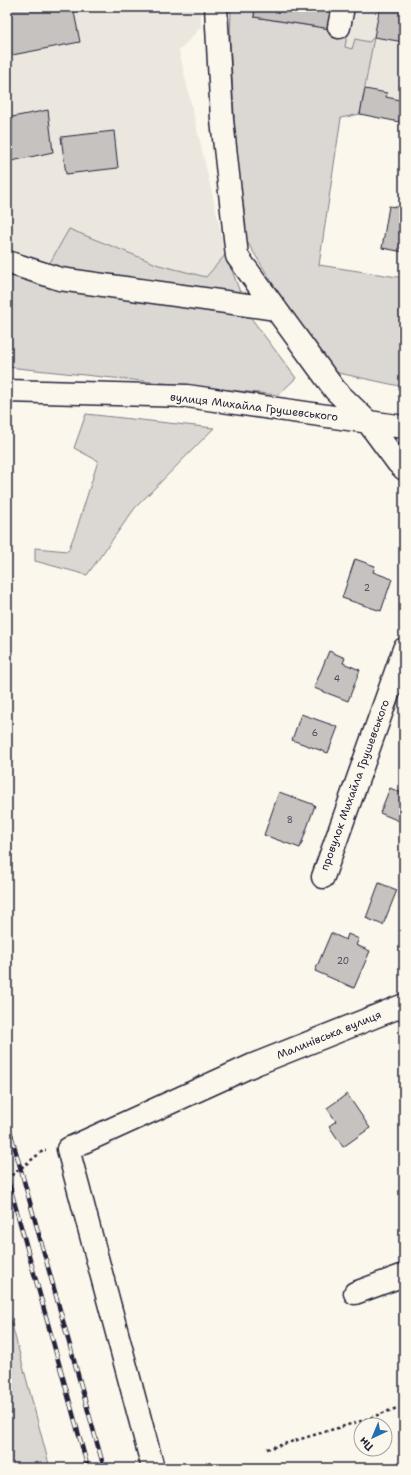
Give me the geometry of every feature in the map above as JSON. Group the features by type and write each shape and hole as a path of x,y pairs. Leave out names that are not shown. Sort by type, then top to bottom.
{"street":[{"path":"216,7 222,120 237,256 335,390 367,422 404,469"},
{"path":"7,262 60,279 276,309"},
{"name":"вулиця Михайла Грушевського","path":"7,391 187,396 404,427"},
{"name":"провулок Михайла Грушевського","path":"323,877 404,649"},
{"name":"Малинівська вулиця","path":"68,1149 253,1065 404,1005"},
{"path":"68,1149 153,1468"},
{"path":"355,1293 404,1275"}],"path":[{"path":"7,1179 44,1150 68,1149"},
{"path":"267,1449 361,1421 397,1408"}],"shaded area":[{"path":"7,7 201,7 201,27 179,51 226,254 206,277 159,265 70,229 48,266 7,258"},
{"path":"231,7 255,7 254,17 330,29 348,29 345,47 352,49 355,39 369,42 374,37 360,114 341,118 319,265 404,278 404,387 334,372 295,319 244,237 237,169 230,41"},
{"path":"255,7 404,7 404,123 360,114 374,37 369,42 355,39 352,49 344,47 348,29 331,29 254,17"},
{"path":"69,229 159,265 206,277 226,254 248,314 296,378 278,395 7,367 7,258 48,266"},
{"path":"86,414 214,428 135,508 87,575 35,561 35,548 68,551 77,528 98,461 74,448"},
{"path":"7,1306 50,1468 7,1468"}],"building":[{"path":"7,7 73,7 80,42 7,56"},
{"path":"255,7 334,7 331,29 254,17"},
{"path":"380,7 404,7 404,42 374,37"},
{"path":"365,89 387,93 386,97 404,101 404,123 360,114"},
{"path":"48,110 53,152 7,162 7,118"},
{"path":"114,131 118,168 66,174 61,137"},
{"path":"389,206 404,208 404,252 382,248"},
{"path":"355,559 375,566 373,572 392,579 381,611 342,598"},
{"path":"329,651 345,658 343,663 360,670 348,701 314,688"},
{"path":"301,714 338,727 328,753 292,740"},
{"path":"390,788 404,794 404,823 380,813"},
{"path":"279,792 315,805 300,848 264,835"},
{"path":"379,883 397,890 383,925 366,918"},
{"path":"331,933 346,940 348,934 359,939 356,945 370,951 354,988 315,971"},
{"path":"347,1094 370,1128 343,1147 329,1126 336,1121 327,1108"}],"railway":[{"path":"7,1120 104,1468"},
{"path":"7,1176 88,1468"}]}
